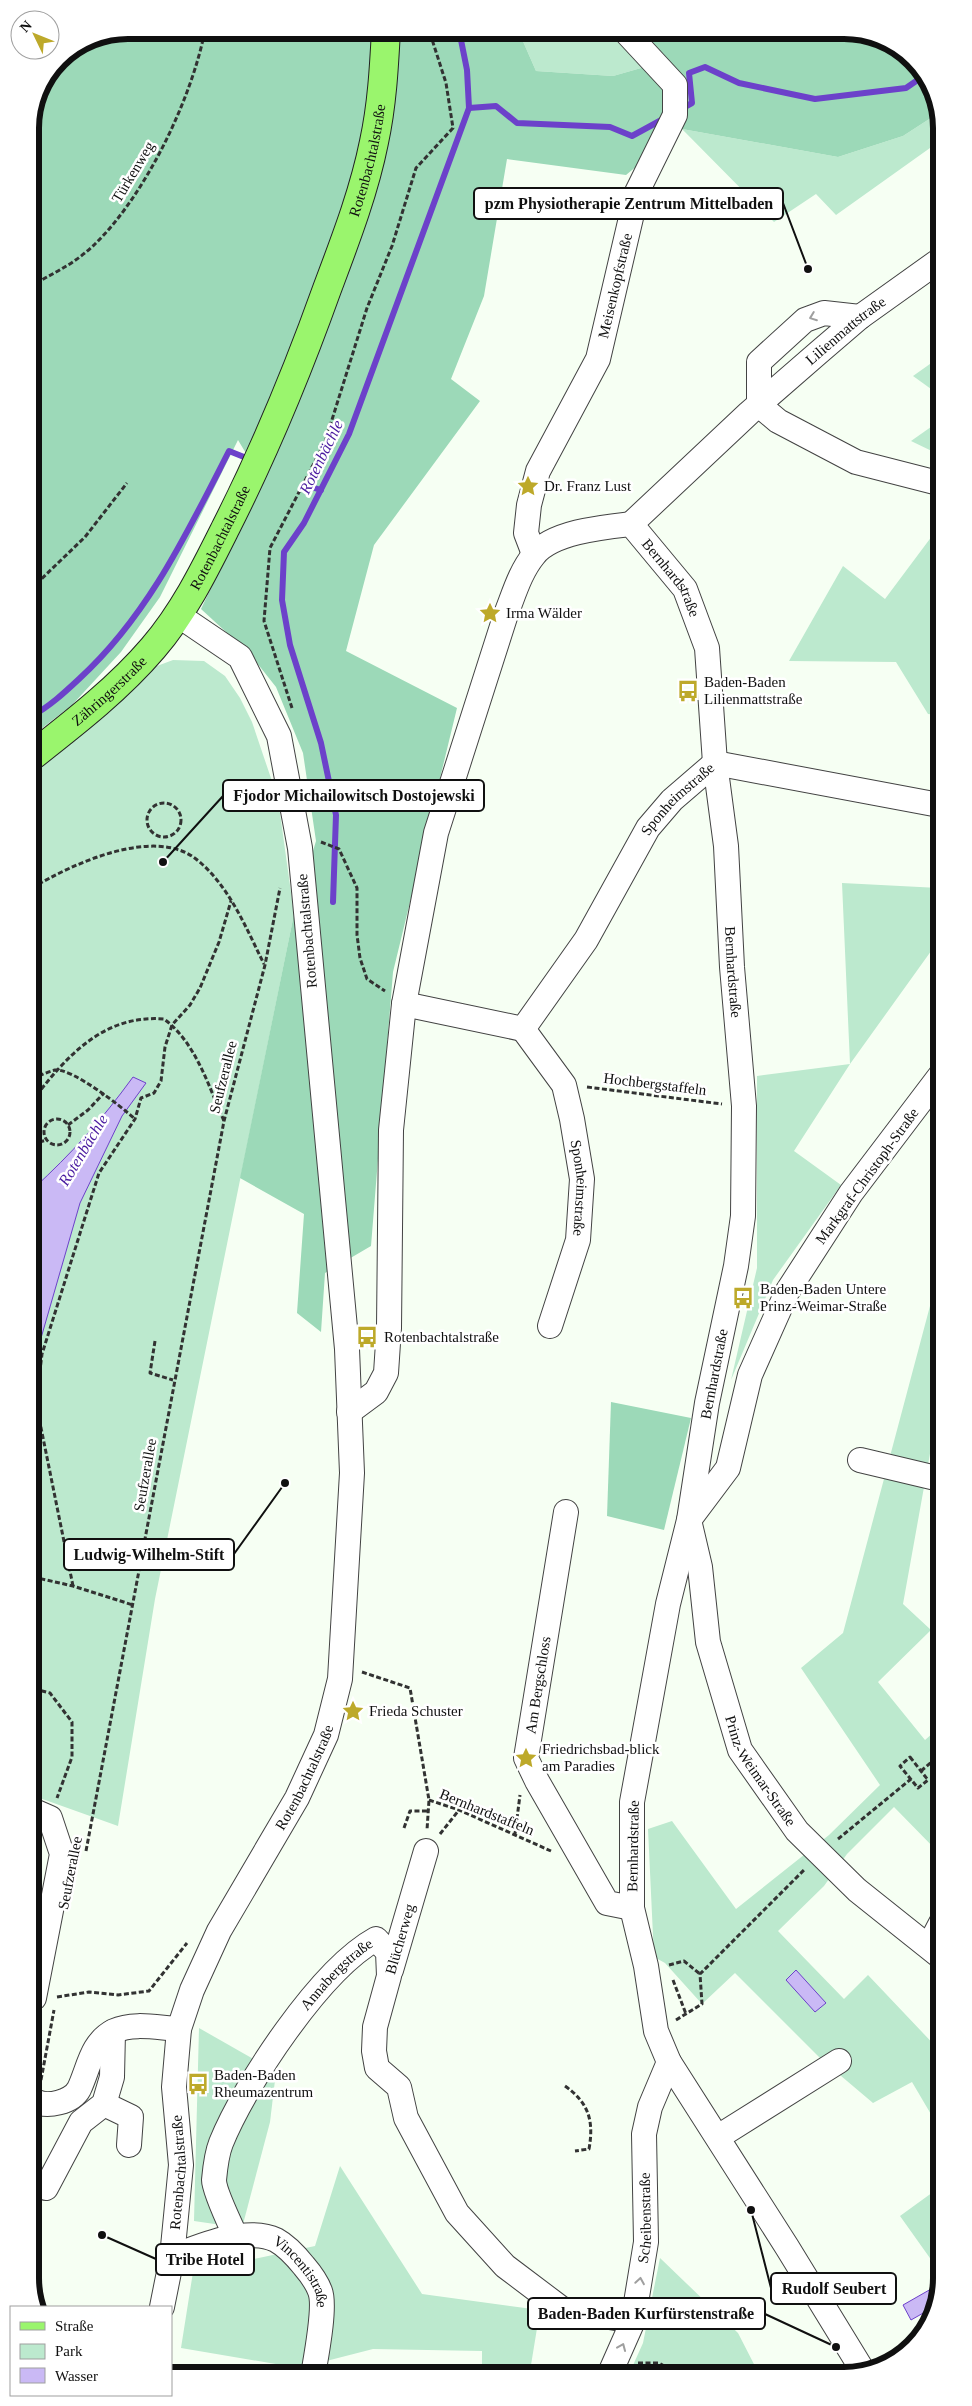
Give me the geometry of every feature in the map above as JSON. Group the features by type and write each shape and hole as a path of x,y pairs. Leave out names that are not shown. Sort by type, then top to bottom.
{"main road":[{"name":"Rotenbachtalstraße","path":"178,616 198,582 248,484 286,399 357,207 374,142 382,93 385,39"},
{"name":"Zähringerstraße","path":"39,750 123,680 153,648 178,616"}],"street":[{"name":"Meisenkopfstraße","path":"534,554 526,533 529,505 538,472 598,359 637,192 675,106 675,85 632,39"},
{"name":"Lilienmattstraße","path":"631,524 759,405 860,317 933,265"},
{"path":"860,317 824,313 805,320 758,362 759,405 778,421 856,462 933,482"},
{"name":"Bernhardstraße","path":"349,1412 376,1392 386,1373 390,1328 391,1130 404,1004 436,833 506,614 519,580 534,554 551,542 576,533 631,524 685,589 707,648 716,763 726,846 732,967 744,1106 743,1216 732,1285 707,1404 689,1520 668,1604 632,1802 632,1908 646,1966 656,2031 669,2062 718,2137 860,2366"},
{"name":"Rotenbachtalstraße","path":"172,2257 181,2165 174,2087 179,2029 192,1990 219,1931 297,1798 326,1735 340,1678 352,1474 347,1349 300,848 279,736 240,657 178,616"},
{"name":"Sponheimstraße","path":"550,1326 578,1240 582,1179 564,1085 523,1029 586,940 648,828 672,800 716,763 933,804"},
{"path":"404,1004 523,1029"},
{"name":"Markgraf-Christoph-Straße","path":"689,1520 728,1468 750,1375 787,1292 851,1193 933,1085"},
{"path":"860,1460 933,1476"},
{"name":"Am Bergschloss","path":"566,1512 526,1758 537,1781 607,1903 632,1908"},
{"name":"Prinz-Weimar-Straße","path":"689,1520 700,1567 708,1642 740,1750 797,1831 858,1890 933,1950"},
{"path":"42,1815 62,1854 45,1998"},
{"name":"Blücherweg","path":"375,2027 426,1851"},
{"name":"Annabergstraße","path":"236,2237 214,2183 220,2144 260,2069 308,2003 361,1947 376,1939 388,1952 389,1976 375,2027 374,2051 378,2068 399,2087 406,2118 457,2213 505,2266 562,2309 633,2321"},
{"path":"39,2102 57,2104 78,2091 97,2045 114,2032 132,2026 179,2029"},
{"path":"46,2188 81,2122 104,2104 112,2077 114,2032"},
{"path":"718,2137 839,2061"},
{"name":"Scheibenstraße","path":"613,2367 633,2321 646,2242 644,2134 650,2107 669,2062"},
{"path":"104,2104 131,2117 129,2145"},
{"name":"Vincentistraße","path":"172,2257 203,2244 236,2237 256,2236 275,2240 293,2252 321,2292 320,2329 314,2367"},
{"path":"162,2306 172,2257"}],"path":[{"name":"Türkenweg","path":"39,281 66,267 96,244 124,211 158,155 196,67 203,39"},
{"path":"294,714 264,621 270,548 325,442 367,308 392,246 416,168 453,128 446,83 432,39"},
{"path":"39,581 85,536 127,483"},
{"path":"167,803 178,809 181,819 177,832 164,838 156,836 150,830 147,817 152,808 167,803"},
{"path":"164,838 164,847"},
{"path":"316,841 339,849 357,888 358,943 360,958 367,979 404,1004"},
{"path":"39,884 54,875 126,849 174,848 196,859 218,881 231,901 265,965"},
{"name":"Seufzerallee","path":"86,1852 173,1380 224,1121 265,965 279,890 284,882"},
{"path":"39,1378 42,1354 99,1173 135,1119 141,1098 154,1093 161,1081 166,1047 172,1024 190,1005 200,988 211,962 231,901"},
{"path":"39,1092 56,1070 91,1039 113,1026 138,1018 164,1019 172,1024 182,1035 195,1056 224,1121"},
{"path":"39,1076 56,1070 73,1076 104,1093 135,1119"},
{"name":"Hochbergstaffeln","path":"564,1085 744,1106"},
{"path":"68,1125 104,1093"},
{"path":"57,1119 68,1125 70,1134 66,1141 54,1145 47,1140 44,1132 49,1121 57,1119"},
{"path":"39,1142 47,1140"},
{"path":"155,1341 150,1373 173,1380"},
{"path":"39,1418 73,1586"},
{"path":"39,1578 73,1586 133,1605"},
{"name":"Bernhardstaffeln","path":"361,1672 410,1688 429,1800 459,1810 560,1855"},
{"path":"39,1690 50,1693 72,1722 72,1758 42,1815"},
{"path":"910,1757 921,1771 928,1780 918,1788 900,1766 910,1757"},
{"path":"921,1771 933,1761"},
{"path":"700,1974 820,1854 911,1779"},
{"path":"514,1834 520,1794"},
{"path":"427,1828 429,1800"},
{"path":"404,1828 410,1811 428,1811"},
{"path":"45,1998 89,1992 118,1995 149,1991 190,1940"},
{"path":"686,2014 667,1966 684,1961 700,1974 702,2004"},
{"path":"39,2067 45,1998 58,1988"},
{"path":"565,2086 577,2095 590,2117 591,2134 589,2149 575,2151"},
{"path":"622,2367 659,2363 666,2367"}],"green space":[{"path":"122,39 372,39 371,62 395,78 399,39 522,39 536,71 613,76 655,64 632,39 850,39 873,43 883,48 898,57 915,74 929,99 932,117 903,136 838,157 682,129 626,175 507,159 484,296 451,379 480,401 374,545 346,651 457,708 393,972 371,1246 325,1273 321,1332 297,1313 304,1214 240,1178 294,914 316,841 303,753 276,687 249,653 201,609 262,480 238,440 160,597 121,652 72,705 39,731 39,122 42,105 48,89 57,74 69,61 99,43"},
{"path":"522,39 632,39 655,64 613,76 536,71"},
{"path":"932,117 933,146 836,215 816,194 774,222 682,129 838,157 903,136"},
{"path":"933,362 933,390 913,376"},
{"path":"933,426 933,452 911,441"},
{"path":"933,535 933,714 928,714 896,662 789,661 843,566 885,599"},
{"path":"173,660 204,661 225,676 240,698 252,722 278,799 294,914 155,1599 118,1826 39,1798 39,768 157,666"},
{"path":"842,883 933,888 933,948 850,1064"},
{"path":"850,1064 794,1151 841,1185 773,1280 731,1380 757,1268 757,1076"},
{"path":"933,1300 933,1437 903,1604 931,1630 878,1682 925,1740 933,1733 933,1847 894,1807 847,1854 824,1886 778,1931 844,1999 868,1975 933,2044 933,2118 912,2082 873,2103 821,2059 735,1973 702,2004 665,1963 654,1957 648,1829 672,1821 736,1909 829,1835 880,1785 801,1668 843,1633"},
{"path":"611,1402 691,1418 664,1530 607,1516"},
{"path":"199,2028 276,2072 270,2122 242,2228 194,2221"},
{"path":"340,2166 422,2294 540,2310 531,2365 536,2367 482,2367 482,2351 373,2349 303,2367 293,2367 181,2348 193,2272 315,2246"},
{"path":"933,2192 933,2262 900,2216"},
{"path":"660,2258 738,2333 755,2367 632,2367 643,2343"}],"water":[{"path":"133,1077 146,1083 122,1116 80,1203 39,1345 39,1183 86,1136"},
{"path":"796,1970 826,2003 815,2012 786,1980"},
{"path":"932,2288 927,2311 911,2320 903,2305"}],"waterway":[{"name":"Rotenbächle","path":"333,902 336,815 321,743 290,645 282,600 284,552 304,523 349,434 469,108 467,70 461,39"},
{"path":"681,109 692,103 689,73 705,67 739,83 815,99 906,88 919,79"},
{"path":"469,108 496,106 517,123 610,127 632,136 665,118"},
{"path":"39,712 51,704 104,654 146,601 181,543 229,451 244,457"},
{"path":"308,486 321,490"}],"place":[{"name":"pzm Physiotherapie Zentrum Mittelbaden","path":"808,269"},
{"name":"Dr. Franz Lust","path":"528,486"},
{"name":"Irma Wälder","path":"490,613"},
{"name":"Baden-Baden Lilienmattstraße","path":"688,691"},
{"name":"Fjodor Michailowitsch Dostojewski","path":"163,862"},
{"name":"Baden-Baden Untere Prinz-Weimar-Straße","path":"743,1298"},
{"name":"Rotenbachtalstraße","path":"367,1337"},
{"name":"Ludwig-Wilhelm-Stift","path":"285,1483"},
{"name":"Frieda Schuster","path":"353,1711"},
{"name":"Friedrichsbad-blick am Paradies","path":"526,1758"},
{"name":"Baden-Baden Rheumazentrum","path":"198,2084"},
{"name":"Rudolf Seubert","path":"751,2210"},
{"name":"Tribe Hotel","path":"102,2235"},
{"name":"Baden-Baden Kurfürstenstraße","path":"836,2347"}]}
